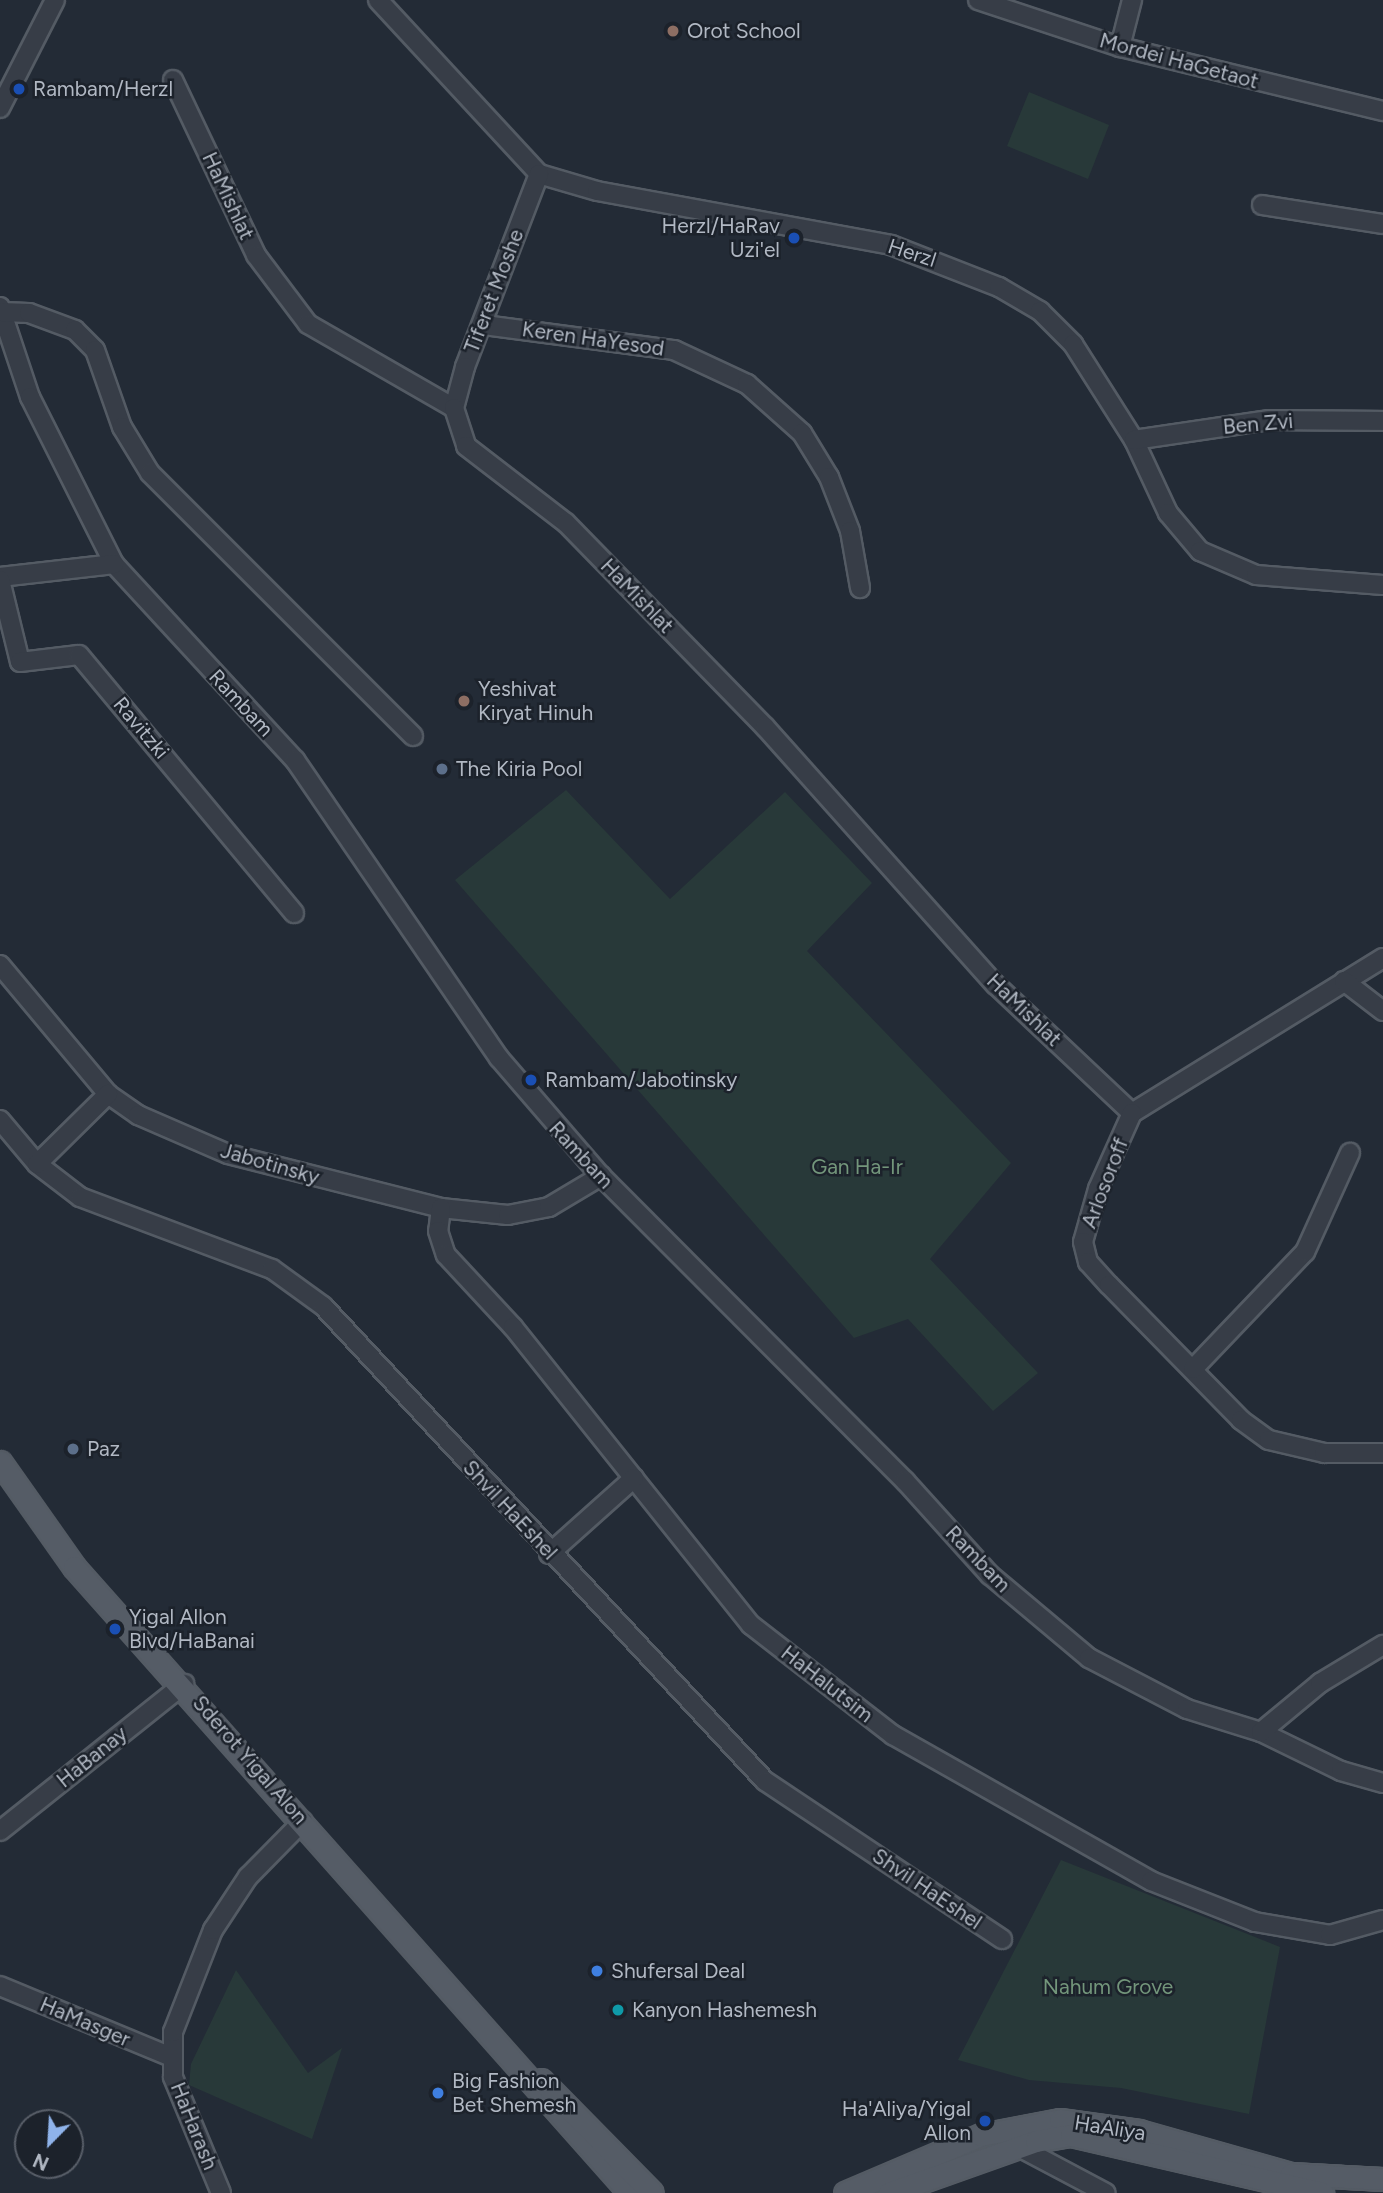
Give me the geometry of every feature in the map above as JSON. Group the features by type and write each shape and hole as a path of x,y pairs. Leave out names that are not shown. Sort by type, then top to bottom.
{"main road":[{"name":"Sderot Yigal Alon","path":"3,1473 74,1567 184,1684 630,2193"},
{"name":"Sderot Yigal Alon","path":"507,2052 652,2193"},
{"name":"HaAliya","path":"845,2193 982,2135 1060,2120 1139,2131 1291,2174 1383,2179"},
{"name":"HaAliya","path":"889,2193 1019,2147 1064,2136 1110,2140 1245,2179 1322,2193"}],"street":[{"path":"0,108 55,0"},
{"path":"377,0 539,174"},
{"name":"Mordei HaGetaot","path":"978,0 1121,47 1383,111"},
{"path":"1121,47 1132,0"},
{"name":"HaMishlat","path":"173,80 256,255 307,324 454,408 467,446 566,523 765,727 996,985 1132,1112"},
{"name":"Tiferet Moshe","path":"454,408 539,174"},
{"name":"Herzl","path":"539,174 597,191 891,245 999,286 1040,311 1073,344 1133,440 1168,513 1200,551 1256,575 1383,585"},
{"path":"1262,205 1383,224"},
{"path":"1,310 62,322 85,340 95,351 122,427 150,473 413,736"},
{"name":"Rambam","path":"1,310 30,397 114,564 295,760 499,1058 601,1176 1032,1613 1089,1658 1145,1690 1261,1732 1341,1771 1383,1783"},
{"name":"Keren HaYesod","path":"484,325 674,350 747,384 802,433 829,477 850,531 860,588"},
{"name":"Ben Zvi","path":"1133,440 1270,420 1383,421"},
{"path":"0,578 114,564"},
{"name":"Ravitzki","path":"0,578 20,662 79,655 294,913"},
{"name":"Arlosoroff","path":"1383,958 1132,1112 1094,1198 1083,1242 1088,1262 1109,1286 1269,1440 1324,1453 1383,1454"},
{"name":"Jabotinsky","path":"0,965 108,1094 138,1115 228,1154 441,1208 508,1215 549,1207 601,1176"},
{"path":"1344,981 1383,1011"},
{"path":"37,1164 108,1094"},
{"name":"Shvil HaEshel","path":"0,1120 37,1164 80,1197 272,1269 323,1306 549,1554 765,1781 1002,1939"},
{"path":"1193,1369 1306,1252 1350,1153"},
{"name":"HaHalutsim","path":"441,1208 438,1231 446,1255 634,1478 751,1625 893,1735 1150,1881 1266,1926 1330,1935 1383,1920"},
{"path":"549,1554 634,1478"},
{"path":"1261,1732 1320,1683 1383,1645"},
{"name":"HaBanay","path":"0,1831 184,1684"},
{"path":"171,2057 182,1999 213,1930 248,1877 303,1821"},
{"name":"HaMasger","path":"0,1986 171,2057"},
{"name":"HaHarash","path":"171,2057 221,2193"},
{"path":"1064,2136 1058,2164 1066,2173"},
{"path":"1019,2147 1106,2193"}],"green space":[{"path":"1029,92 1109,125 1088,179 1007,146"},
{"name":"Gan Ha-Ir","path":"566,790 670,899 785,792 872,883 807,951 1011,1163 930,1259 1038,1373 993,1411 908,1319 854,1338 455,880"},
{"name":"Nahum Grove","path":"1061,1860 1280,1947 1249,2114 1121,2088 1029,2080 958,2060"},
{"path":"236,1970 308,2073 342,2048 312,2139 189,2085 191,2064"}],"place":[{"name":"Orot School","path":"673,31"},
{"name":"Rambam/Herzl","path":"19,89"},
{"name":"Herzl/HaRav Uzi'el","path":"794,238"},
{"name":"Yeshivat Kiryat Hinuh","path":"464,701"},
{"name":"The Kiria Pool","path":"442,769"},
{"name":"Rambam/Jabotinsky","path":"531,1080"},
{"name":"Paz","path":"73,1449"},
{"name":"Yigal Allon Blvd/HaBanai","path":"115,1629"},
{"name":"Shufersal Deal","path":"597,1971"},
{"name":"Kanyon Hashemesh","path":"618,2010"},
{"name":"Big Fashion Bet Shemesh","path":"438,2093"},
{"name":"Ha'Aliya/Yigal Allon","path":"985,2121"}]}
